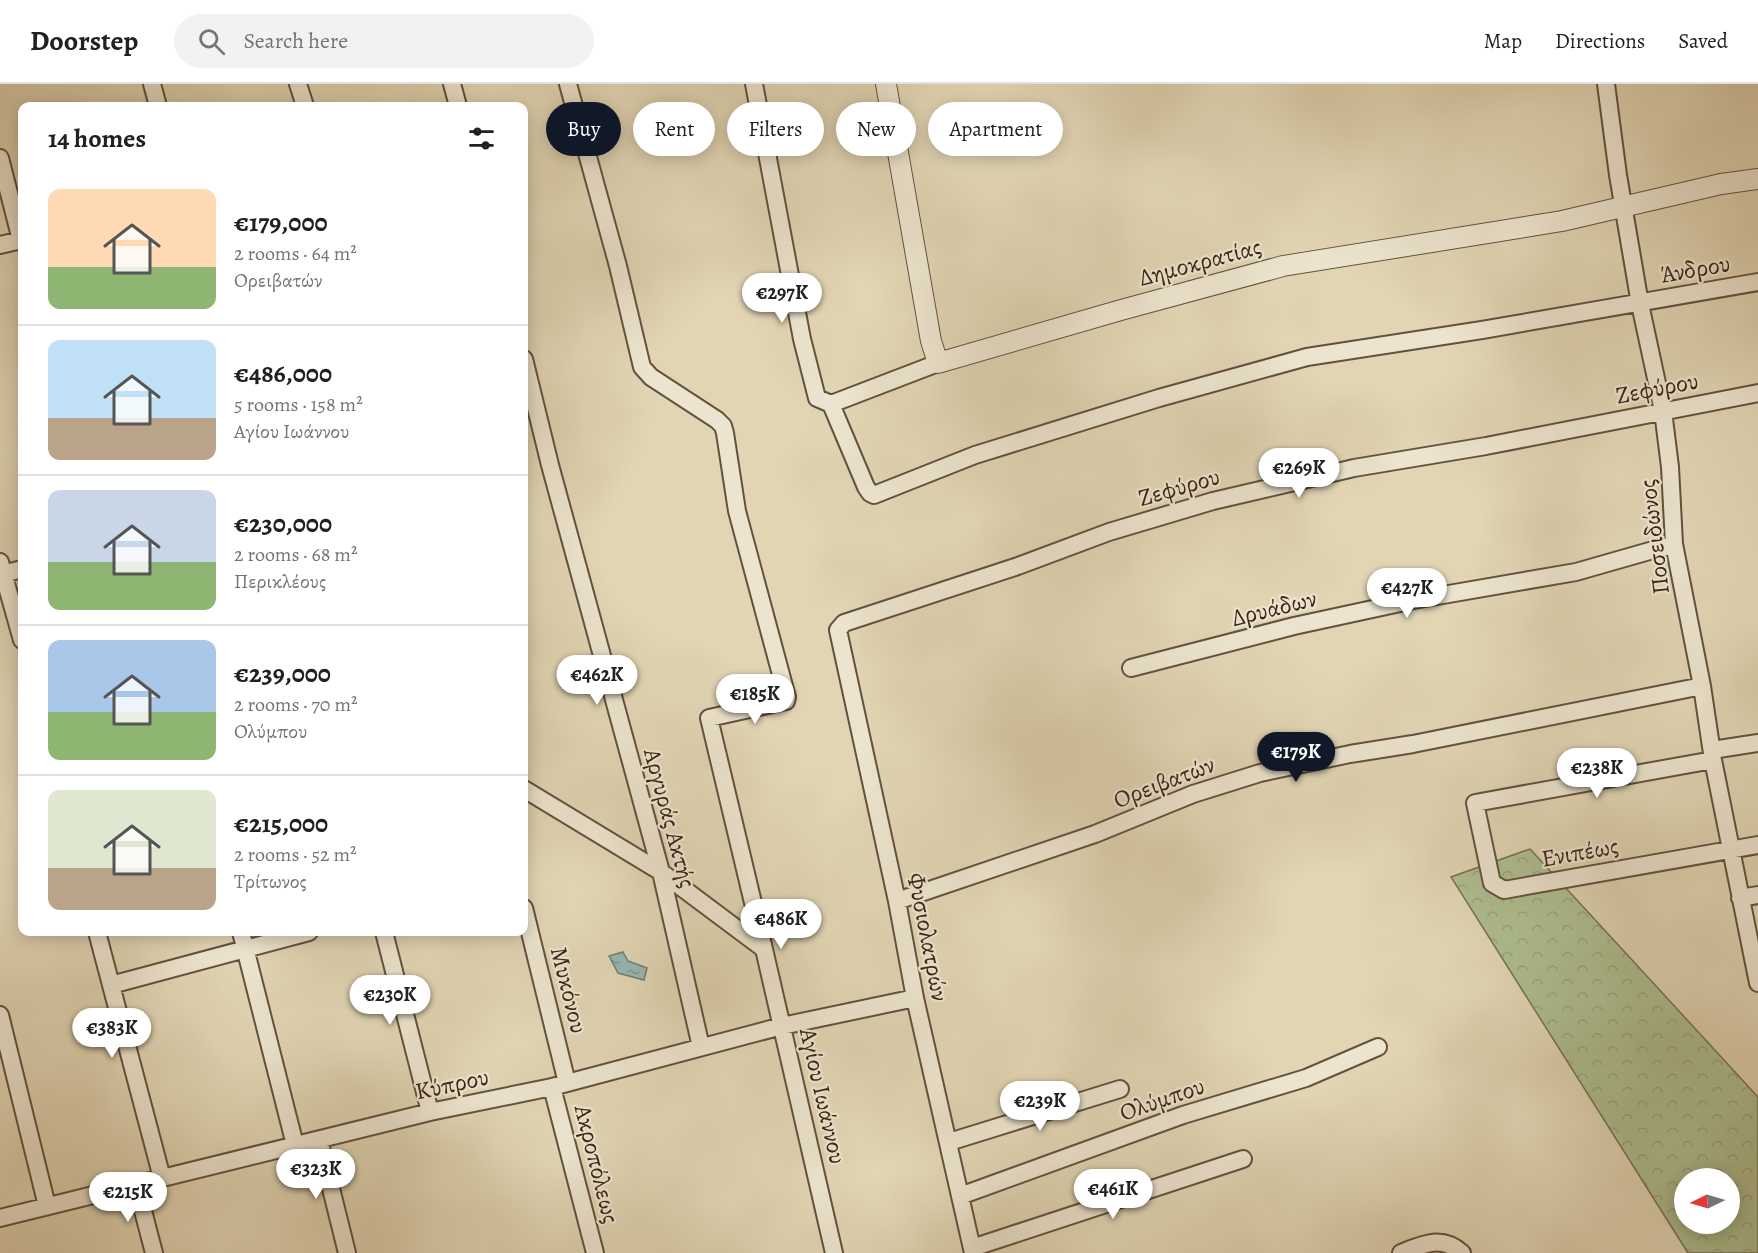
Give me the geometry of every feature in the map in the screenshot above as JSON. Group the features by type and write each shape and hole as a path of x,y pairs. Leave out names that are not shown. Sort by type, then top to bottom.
{"street":[{"path":"152,84 157,102"},
{"path":"298,84 304,102"},
{"path":"452,84 457,102"},
{"name":"Αγίου Ιωάννου","path":"568,84 618,266 642,367 651,377 723,426 737,511 787,697 786,701 709,718 834,1253"},
{"path":"754,84 802,339 817,398 831,404 938,363 931,341 886,84"},
{"name":"Ποσειδώνος","path":"1606,84 1640,304 1663,411 1670,467 1674,544 1702,686 1730,850 1758,983"},
{"path":"0,158 18,225"},
{"name":"Δημοκρατίας","path":"938,363 1283,266 1562,221 1721,184 1758,179"},
{"path":"0,245 18,241"},
{"name":"Άνδρου","path":"831,404 866,487 874,495 975,455 1159,398 1307,357 1640,304 1758,282"},
{"name":"Αργυράς Ακτής","path":"528,375 550,465 661,872 701,1047"},
{"name":"Ζεφύρου","path":"838,630 844,623 1018,566 1108,532 1213,501 1354,468 1486,446 1758,393"},
{"name":"Δρυάδων","path":"1131,668 1294,626 1414,600 1576,572 1674,544"},
{"path":"18,569 2,568 18,626"},
{"name":"Φυσιολατρών","path":"838,630 897,901 915,998 972,1251"},
{"name":"Ορειβατών","path":"897,901 1095,834 1193,794 1260,773 1702,686"},
{"path":"1712,755 1758,743"},
{"name":"Ενιπέως","path":"1712,755 1475,803 1490,879 1495,886 1504,890 1758,845"},
{"path":"528,791 661,872 764,949"},
{"path":"1740,898 1758,895"},
{"name":"Μυκόνου","path":"528,928 560,1085"},
{"path":"98,936 162,1178"},
{"path":"242,936 295,1145"},
{"path":"111,985 293,936"},
{"path":"385,936 430,1112"},
{"name":"Κύπρου","path":"0,1218 430,1112 560,1085 782,1026 915,998"},
{"path":"0,1015 47,1206"},
{"name":"Ολύμπου","path":"960,1196 1183,1115 1305,1078 1378,1047"},
{"name":"Ακροπόλεως","path":"560,1085 595,1253"},
{"path":"949,1142 1120,1089"},
{"path":"319,1140 347,1253"},
{"path":"972,1251 1243,1159"},
{"path":"136,1184 154,1253"},
{"path":"1401,1253 1433,1241 1445,1243 1457,1249"}],"green space":[{"path":"1530,849 1758,1097 1758,1253 1688,1253 1676,1234 1740,1234 1740,1168 1674,1168 1674,1231 1451,877"}],"water":[{"path":"623,952 628,961 647,968 644,980 618,973 609,956"}]}
